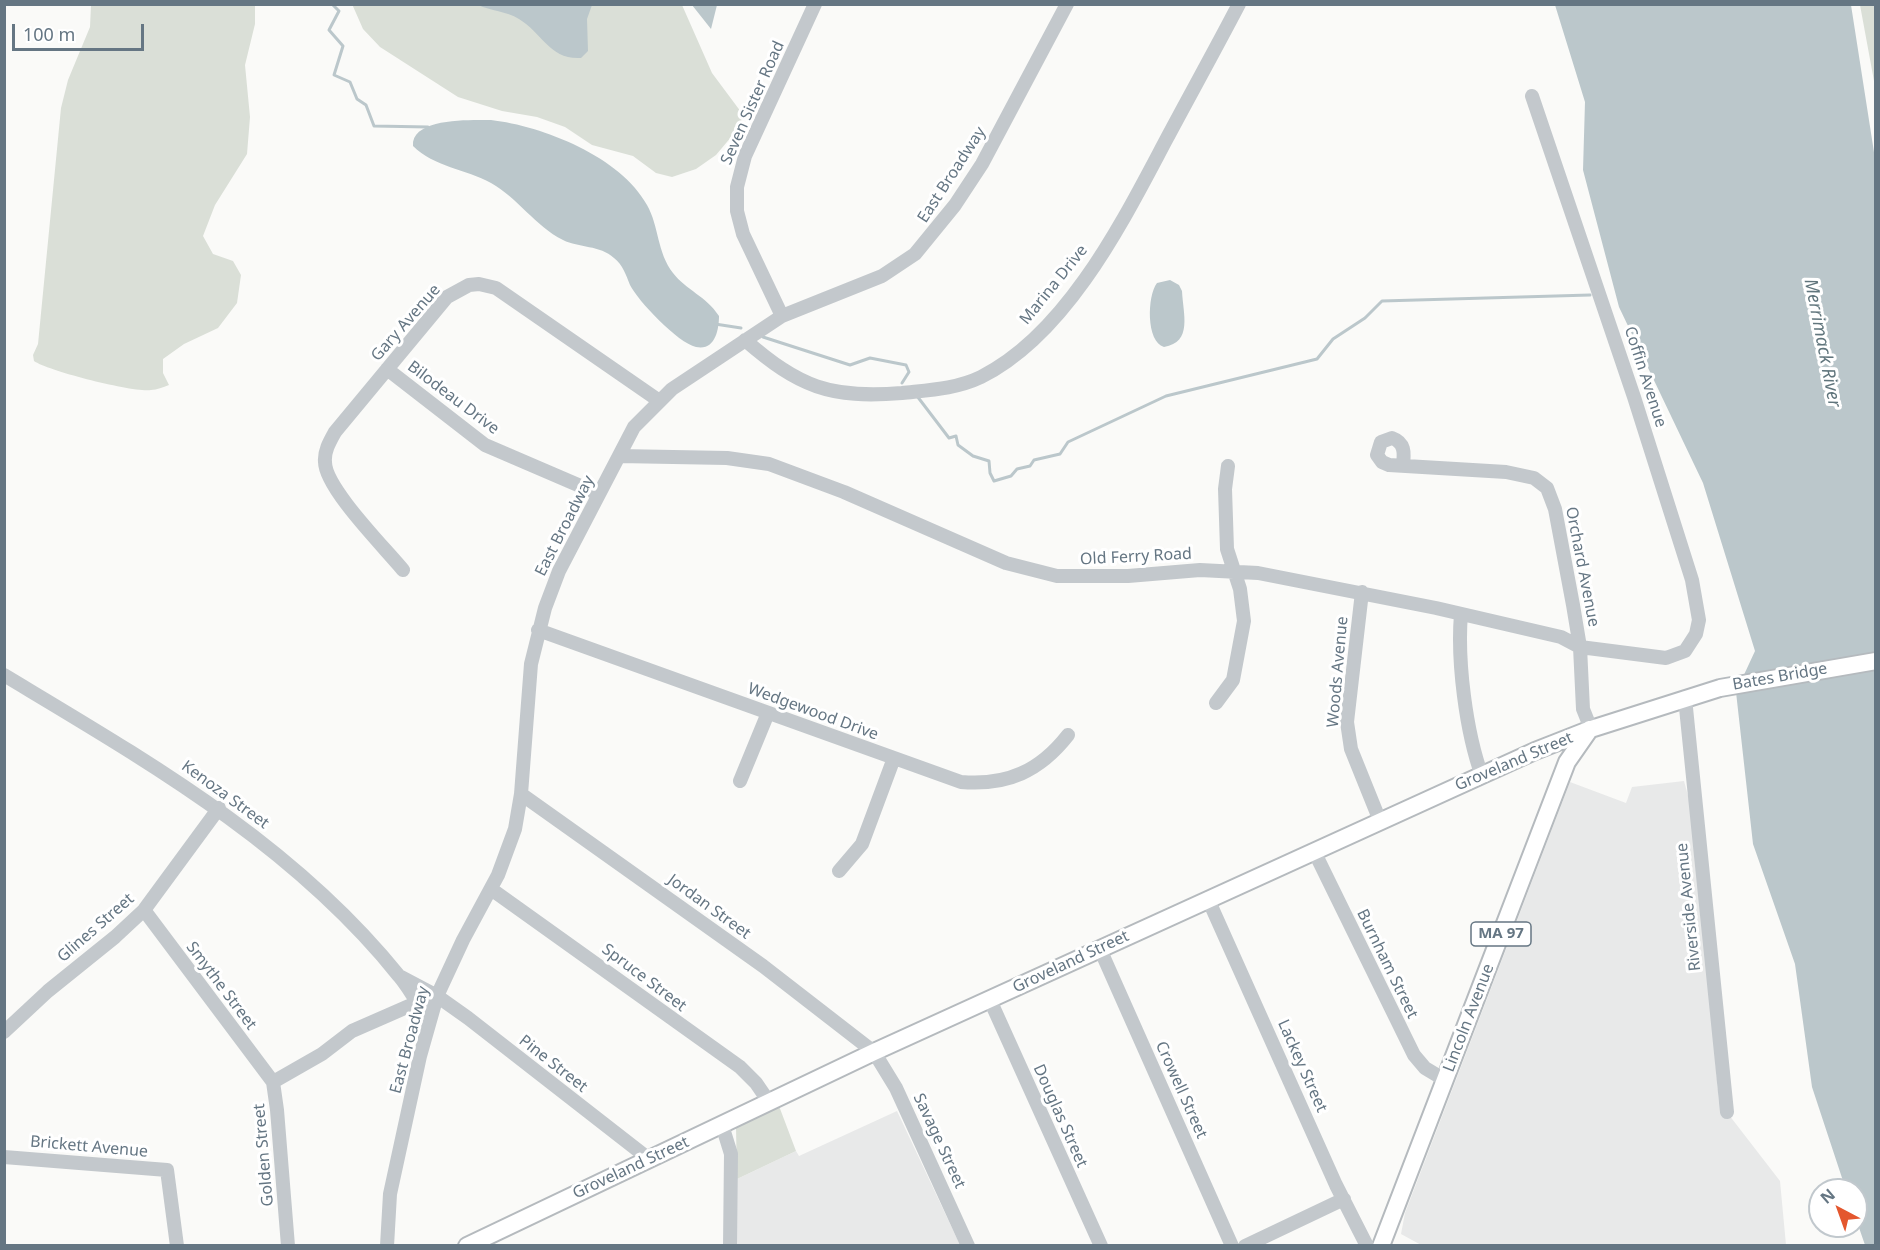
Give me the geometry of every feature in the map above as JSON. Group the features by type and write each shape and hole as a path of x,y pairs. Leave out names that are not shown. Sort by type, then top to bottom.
{"main road":[{"name":"Bates Bridge","path":"1685,698 1720,688 1875,661"},
{"name":"Groveland Street","path":"467,1245 874,1053 1380,821 1591,729 1685,698"},
{"name":"Lincoln Avenue","path":"1381,1245 1567,762 1591,729"}],"street":[{"name":"Seven Sister Road","path":"782,316 743,234 737,211 737,187 746,156 815,4"},
{"name":"East Broadway","path":"387,1245 390,1194 437,996 463,940 491,889 515,829 521,794 531,664 538,630 559,571 619,456 640,418 658,400 782,316 892,271 928,240 982,164 1067,4"},
{"name":"Marina Drive","path":"745,340 765,358 796,377 818,388 838,394 866,396 954,387 993,370 1049,323 1110,241 1239,4"},
{"name":"Coffin Avenue","path":"1532,96 1631,387 1692,580 1699,620 1696,634 1685,651 1666,658"},
{"name":"Gary Avenue","path":"403,570 333,485 325,465 326,450 335,432 447,297 463,287 479,284 496,288 658,400"},
{"name":"Bilodeau Drive","path":"387,369 485,446 600,494"},
{"name":"Old Ferry Road","path":"619,456 728,458 769,464 844,492 1006,563 1057,576 1084,577 1200,570 1258,573 1362,592 1461,614 1561,637 1580,647 1666,658"},
{"path":"1216,703 1233,680 1244,621 1240,589 1227,549 1225,489 1228,466"},
{"name":"Orchard Avenue","path":"1403,466 1506,472 1534,478 1548,488 1555,509 1580,647 1584,709 1591,729"},
{"name":"Woods Avenue","path":"1362,592 1347,722 1352,749 1380,821"},
{"path":"1461,614 1462,660 1470,741 1482,776"},
{"name":"Wedgewood Drive","path":"538,630 948,778 977,783 1009,780 1028,772 1050,755 1068,735"},
{"name":"Kenoza Street","path":"4,675 158,767 219,808 333,904 399,976 429,1022"},
{"path":"4,690 26,688"},
{"name":"Riverside Avenue","path":"1685,698 1727,1112"},
{"path":"740,781 768,713"},
{"path":"838,871 862,844 894,758"},
{"name":"Jordan Street","path":"521,794 754,959 874,1053"},
{"name":"Glines Street","path":"4,1032 48,991 107,944 144,910 219,808"},
{"name":"Burnham Street","path":"1314,851 1414,1055 1425,1068 1446,1080"},
{"name":"Spruce Street","path":"491,889 740,1067 756,1083 769,1102"},
{"name":"Lackey Street","path":"1208,899 1367,1245"},
{"name":"Smythe Street","path":"144,910 273,1082"},
{"name":"Crowell Street","path":"1100,949 1232,1245"},
{"name":"Kenoza Street","path":"399,976 437,996"},
{"name":"Pine Street","path":"437,996 649,1160"},
{"name":"Douglas Street","path":"990,1000 1101,1245"},
{"name":"Golden Street","path":"288,1245 273,1082 322,1054 352,1031 416,1004"},
{"name":"Savage Street","path":"874,1053 896,1088 968,1245"},
{"path":"722,1125 731,1154 730,1245"},
{"name":"Brickett Avenue","path":"4,1157 167,1170 177,1245"},
{"path":"1245,1245 1344,1199"}],"shaded area":[{"path":"352,4 682,5 712,73 744,116 732,136 716,155 696,169 672,177 656,173 633,156 592,145 565,127 537,117 502,111 458,97 380,47 363,29"},
{"path":"91,5 255,5 255,24 245,65 250,117 247,154 215,205 203,236 213,254 233,261 241,275 237,303 218,328 184,344 163,359 163,373 169,385 156,389 142,390 92,380 34,361 33,355 38,344 61,108 68,80 90,27"},
{"path":"1860,5 1875,5 1875,81 1874,81"},
{"path":"1684,781 1693,814 1719,1102 1780,1181 1786,1245 1423,1246 1401,1234 1405,1213 1570,782 1626,803 1632,787"},
{"path":"779,1106 796,1151 737,1179 736,1127"},
{"path":"897,1111 960,1245 736,1246 737,1179 796,1151 799,1156"}],"water":[{"path":"478,5 592,5 587,19 588,51 581,58 561,55 519,19"},
{"path":"692,5 717,5 711,29"},
{"name":"Merrimack River","path":"1555,5 1851,5 1876,165 1875,1245 1865,1245 1863,1238 1868,1238 1868,1178 1842,1178 1812,1087 1795,964 1753,844 1736,692 1755,651 1703,483 1619,307 1583,170 1585,102"},
{"path":"491,120 534,129 579,147 619,172 635,188 651,213 664,257 673,273 708,303 719,316 717,333 712,343 708,346 696,347 669,330 641,301 620,264 608,254 563,240 544,227 501,189 481,178 431,159 413,146 415,137 432,125 444,122"},
{"path":"1170,280 1179,285 1182,291 1184,326 1179,339 1164,347 1154,337 1150,308 1157,283"}],"waterway":[{"path":"332,4 339,11 329,30 343,46 334,75 350,82 357,99 366,105 374,126 428,127"},
{"path":"917,396 949,438 956,436 958,445 973,456 989,461 990,473 994,481 1011,476 1017,469 1030,466 1034,460 1060,454 1068,442 1166,396 1317,359 1333,339 1365,318 1382,301 1590,295"},
{"path":"715,324 741,328"},
{"path":"763,337 850,365 870,358 906,365 909,372 902,383"}]}
